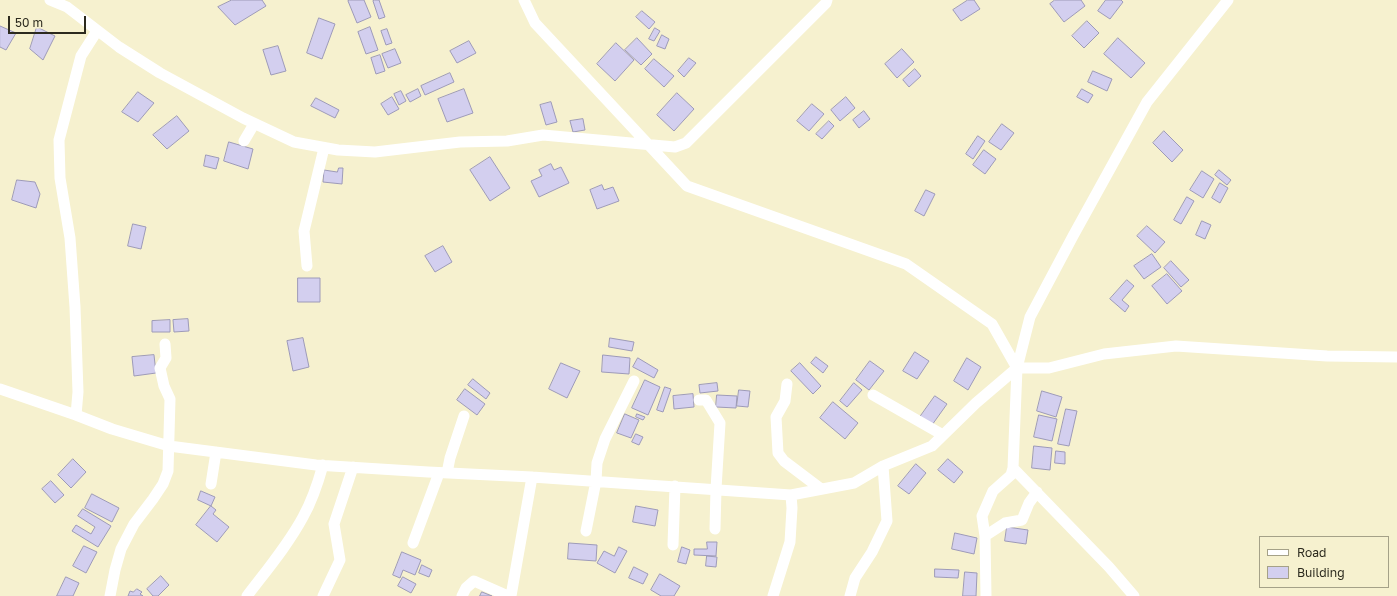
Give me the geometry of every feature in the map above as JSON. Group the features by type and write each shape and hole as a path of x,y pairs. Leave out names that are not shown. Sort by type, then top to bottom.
{"street":[{"path":"50,0 67,7 119,47 160,73 254,124 294,142 338,150 375,152 460,142 507,141 543,135 675,147 686,143 826,3 827,0"},
{"path":"524,0 535,23 687,186 906,264 992,324 1017,368"},
{"path":"986,596 985,536 982,516 993,491 1011,475 1013,468 1017,368 1030,317 1147,102 1228,0"},
{"path":"76,415 78,392 75,307 70,238 60,178 59,140 81,56 97,31"},
{"path":"244,141 254,124"},
{"path":"307,266 304,231 324,148"},
{"path":"110,596 121,549 134,524 163,484 168,471 170,399 164,386 160,368 166,358 165,344"},
{"path":"0,390 76,415 112,429 168,446 323,465 675,486 791,495 854,483 883,466 932,446 976,403 1017,368 1049,368 1104,354 1176,346 1327,356 1397,357"},
{"path":"586,531 596,481 597,463 605,439 634,381"},
{"path":"787,384 785,401 776,417 778,453 784,461 821,489"},
{"path":"874,395 943,435"},
{"path":"698,400 706,400 720,423 714,529"},
{"path":"413,543 450,458 464,416"},
{"path":"211,484 216,452"},
{"path":"247,596 286,544 303,518 315,492 323,465"},
{"path":"850,596 855,578 872,552 887,521 883,466"},
{"path":"323,596 340,560 334,524 352,467"},
{"path":"1013,468 1109,567 1134,596"},
{"path":"511,596 532,477"},
{"path":"673,545 675,486"},
{"path":"985,536 1004,523 1022,520 1029,504 1037,492"},
{"path":"773,596 790,542 792,508 791,495"},
{"path":"462,596 466,588 474,581 508,596"}],"building":[{"path":"232,0 262,0 266,6 235,25 218,7"},
{"path":"364,0 371,17 357,23 348,1"},
{"path":"379,0 385,17 379,19 373,1"},
{"path":"968,0 974,0 980,9 961,21 953,10"},
{"path":"1055,0 1081,0 1085,6 1064,22 1050,4"},
{"path":"1106,0 1121,0 1123,2 1110,19 1098,11"},
{"path":"642,11 655,22 649,29 636,17"},
{"path":"319,18 335,24 322,59 307,53"},
{"path":"1087,21 1099,33 1084,48 1072,36"},
{"path":"0,26 16,33 6,50 0,47"},
{"path":"37,27 55,36 43,60 30,49"},
{"path":"370,27 378,50 366,54 358,32"},
{"path":"655,28 660,31 654,41 649,39"},
{"path":"387,29 392,43 386,45 381,31"},
{"path":"662,35 669,39 665,49 657,46"},
{"path":"637,38 652,54 641,65 625,50"},
{"path":"1118,38 1145,63 1131,78 1104,54"},
{"path":"469,41 476,53 457,63 450,51"},
{"path":"616,43 634,60 615,81 597,64"},
{"path":"278,46 286,71 271,75 263,50"},
{"path":"395,49 401,63 388,68 382,54"},
{"path":"902,49 914,62 897,78 885,64"},
{"path":"380,55 385,71 376,74 371,58"},
{"path":"689,58 696,63 684,77 678,71"},
{"path":"654,59 674,76 664,87 645,69"},
{"path":"915,69 921,76 909,87 903,80"},
{"path":"1093,71 1112,79 1107,91 1088,82"},
{"path":"450,73 454,82 425,95 421,86"},
{"path":"418,89 421,96 410,102 406,95"},
{"path":"464,89 473,113 447,122 438,99"},
{"path":"1082,89 1093,95 1088,103 1077,97"},
{"path":"401,91 406,101 399,105 394,94"},
{"path":"138,92 154,103 138,122 122,112"},
{"path":"677,93 694,109 674,131 657,115"},
{"path":"392,97 399,109 388,115 381,104"},
{"path":"846,97 855,108 840,121 831,110"},
{"path":"316,98 339,110 335,118 311,106"},
{"path":"551,102 557,122 546,125 540,105"},
{"path":"812,104 824,114 809,131 797,121"},
{"path":"864,111 870,119 859,128 853,120"},
{"path":"177,116 189,131 167,149 153,135"},
{"path":"583,119 585,130 573,132 570,121"},
{"path":"829,121 834,126 822,139 816,134"},
{"path":"1002,124 1014,133 1001,150 989,142"},
{"path":"1164,131 1183,150 1172,162 1153,143"},
{"path":"978,136 985,141 973,159 966,154"},
{"path":"229,142 253,149 248,169 224,161"},
{"path":"984,150 996,159 985,174 973,165"},
{"path":"206,155 219,158 216,169 204,166"},
{"path":"490,157 510,188 490,201 470,170"},
{"path":"551,164 554,170 561,167 569,183 539,197 531,181 542,176 539,170"},
{"path":"339,168 343,168 342,184 323,182 324,170 337,172"},
{"path":"1219,170 1231,180 1227,185 1215,175"},
{"path":"1202,171 1214,179 1203,198 1190,190"},
{"path":"17,180 35,182 40,194 36,208 12,200"},
{"path":"1220,183 1228,188 1220,203 1212,198"},
{"path":"602,185 604,190 613,187 619,201 597,209 590,190"},
{"path":"926,190 935,194 924,216 915,211"},
{"path":"1187,197 1194,201 1181,224 1174,220"},
{"path":"1202,221 1211,225 1205,239 1196,235"},
{"path":"133,224 146,227 141,249 128,246"},
{"path":"1147,226 1165,242 1155,253 1137,236"},
{"path":"443,246 452,262 435,272 425,256"},
{"path":"1152,254 1161,267 1144,279 1134,266"},
{"path":"1171,261 1189,280 1181,287 1164,268"},
{"path":"1167,274 1182,291 1167,304 1152,286"},
{"path":"298,278 320,278 320,302 298,302"},
{"path":"1127,280 1134,286 1122,300 1129,306 1125,312 1110,299"},
{"path":"188,319 189,331 174,332 173,320"},
{"path":"170,320 170,332 152,332 152,321"},
{"path":"303,338 309,367 293,371 287,341"},
{"path":"610,338 634,342 632,351 609,347"},
{"path":"915,352 929,361 917,379 903,371"},
{"path":"154,355 156,373 134,376 132,357"},
{"path":"603,355 630,358 629,374 602,372"},
{"path":"816,357 828,366 823,373 811,363"},
{"path":"638,358 658,370 654,378 633,367"},
{"path":"967,358 981,367 968,390 954,381"},
{"path":"870,361 884,371 869,390 856,380"},
{"path":"561,363 580,371 567,398 549,389"},
{"path":"800,363 821,386 813,394 791,371"},
{"path":"473,379 490,393 486,399 468,385"},
{"path":"645,380 660,387 648,415 632,408"},
{"path":"717,383 718,391 700,393 699,385"},
{"path":"854,383 862,390 847,407 840,401"},
{"path":"665,387 671,389 663,412 657,410"},
{"path":"465,389 485,404 477,415 457,400"},
{"path":"739,390 750,391 748,407 737,406"},
{"path":"1042,391 1062,397 1056,417 1037,411"},
{"path":"693,394 694,407 674,409 673,396"},
{"path":"717,395 737,396 736,408 716,407"},
{"path":"935,396 947,404 932,425 920,417"},
{"path":"833,402 858,423 845,439 820,418"},
{"path":"1066,409 1077,411 1069,446 1058,444"},
{"path":"625,414 639,420 631,438 617,433"},
{"path":"637,414 645,417 643,420 636,417"},
{"path":"1039,415 1057,419 1052,441 1034,437"},
{"path":"636,434 643,437 639,445 632,442"},
{"path":"1034,446 1052,448 1050,470 1032,468"},
{"path":"1056,451 1065,452 1065,464 1055,463"},
{"path":"73,459 86,472 71,488 58,475"},
{"path":"948,459 963,472 954,483 938,470"},
{"path":"916,464 926,473 909,494 898,486"},
{"path":"51,481 64,495 55,503 42,489"},
{"path":"201,491 215,497 211,506 198,500"},
{"path":"92,494 119,508 112,522 85,508"},
{"path":"211,506 216,510 213,514 229,527 217,542 196,525"},
{"path":"636,506 658,510 655,526 633,522"},
{"path":"83,509 111,526 98,547 72,531 76,525 91,534 95,527 78,516"},
{"path":"1007,527 1028,530 1026,544 1005,541"},
{"path":"955,533 977,538 974,554 952,549"},
{"path":"707,542 717,542 716,556 694,555 694,549 707,549"},
{"path":"569,543 597,545 596,561 568,559"},
{"path":"84,546 97,552 86,573 73,566"},
{"path":"619,547 627,551 615,573 597,563 604,551 614,556"},
{"path":"682,547 690,550 686,564 678,562"},
{"path":"402,552 421,560 415,575 403,570 400,578 393,575"},
{"path":"707,556 717,557 716,567 706,566"},
{"path":"422,565 432,570 429,577 419,573"},
{"path":"634,567 648,574 643,584 629,578"},
{"path":"935,569 959,570 958,578 935,577"},
{"path":"965,572 977,573 976,596 963,596"},
{"path":"660,574 680,586 674,596 661,596 651,590"},
{"path":"161,576 169,585 158,596 153,596 147,589"},
{"path":"66,577 79,583 73,596 57,596"},
{"path":"403,577 416,584 411,593 398,586"},
{"path":"137,589 142,592 140,594 143,596 128,596 130,591 133,592"},
{"path":"482,592 492,596 480,596"}]}
